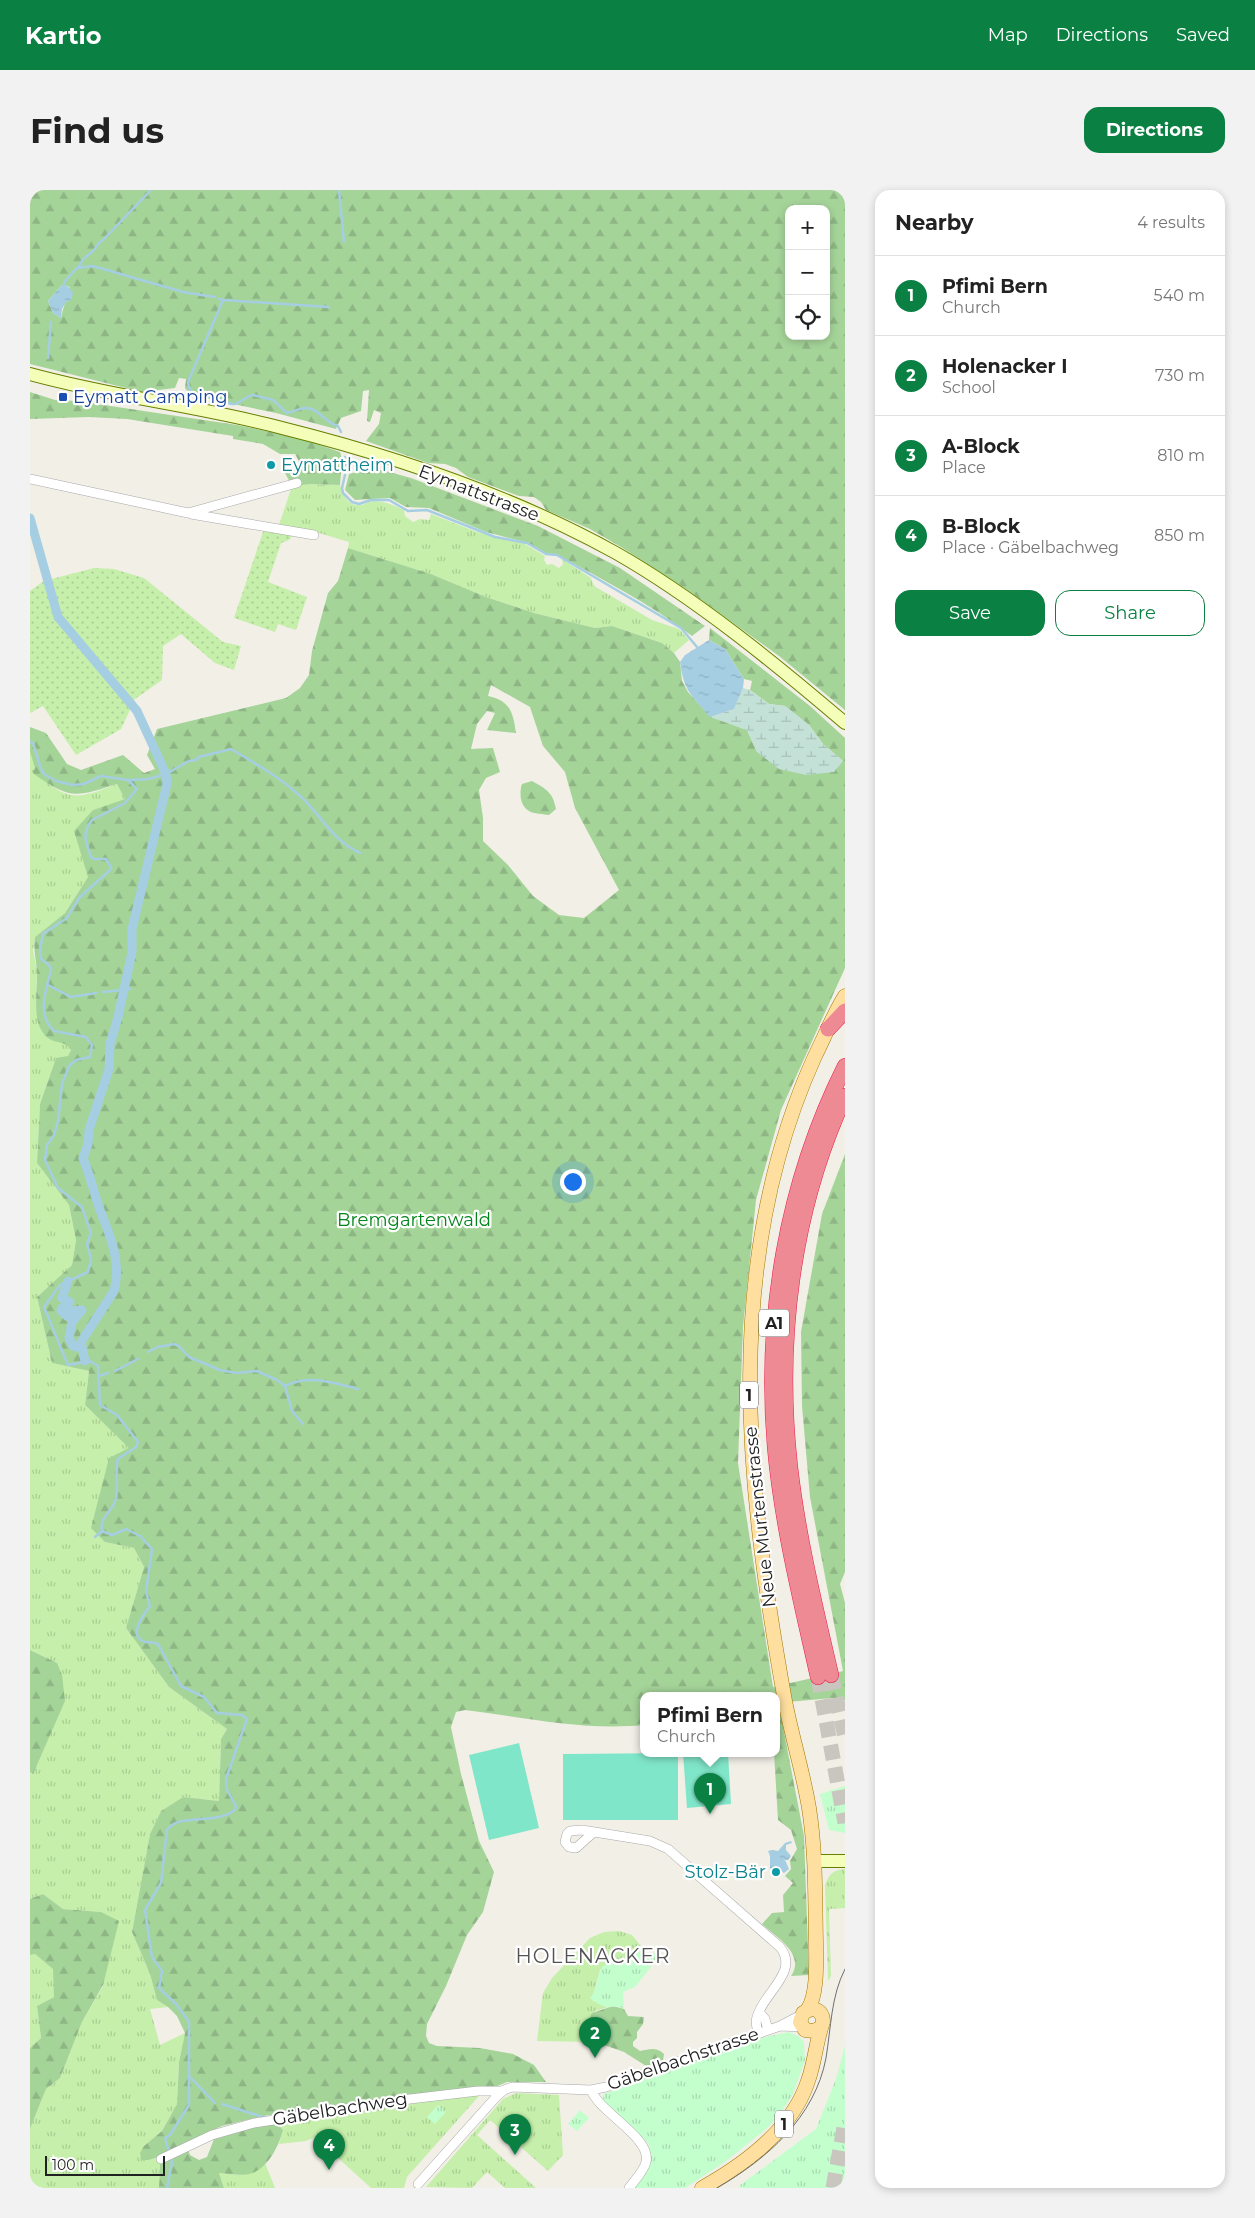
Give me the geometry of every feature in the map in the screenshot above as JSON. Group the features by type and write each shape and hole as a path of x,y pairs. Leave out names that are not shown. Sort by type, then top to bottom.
{"highway":[{"path":"828,1029 843,1004"},
{"name":"A1","path":"845,1066 816,1135 794,1202 781,1264 773,1342 772,1406 780,1491 791,1556 824,1676 793,1490 786,1426 785,1364 789,1302 803,1220 820,1161 845,1096"}],"main road":[{"name":"Eymattstrasse","path":"30,374 144,401 279,427 337,442 448,479 530,512 587,538 653,576 742,641 845,723"},
{"path":"843,1004 845,988"},
{"name":"Neue Murtenstrasse","path":"816,2046 823,2022 808,2019 819,1991 816,1977 815,1861 808,1806 781,1678 757,1514 751,1445 749,1360 757,1264 771,1183 791,1114 828,1029"},
{"path":"815,1861 845,1861"},
{"path":"808,2019 816,2046"},
{"name":"1","path":"702,2188 714,2183 766,2142 787,2121 797,2107 807,2084 816,2046"}],"street":[{"path":"30,479 188,513 314,535"},
{"path":"188,513 297,483"},
{"path":"594,1832 650,1841 663,1846 780,1947 786,1959 786,1970 762,2005 756,2018 763,2032"},
{"name":"Gäbelbachstrasse","path":"502,2091 512,2087 591,2090 619,2084 780,2026 808,2019"},
{"path":"591,2090 599,2104 641,2142 646,2149 645,2166 629,2188"},
{"name":"Gäbelbachweg","path":"161,2159 224,2130 254,2122 410,2099 478,2091 502,2091"},
{"path":"418,2187 502,2091"}],"green space":[{"path":"30,190 845,190 845,710 779,656 686,589 590,529 546,510 541,502 534,497 519,496 468,477 456,468 445,464 428,463 366,441 379,424 381,413 374,410 370,422 367,421 369,390 363,391 361,411 341,418 336,429 276,413 190,395 185,388 186,379 179,378 175,388 142,392 30,364","holes":["62,285 70,287 63,310 61,318 53,313 48,301"]},
{"path":"30,392 55,400 77,401 237,425 296,437 340,452 342,459 340,485 311,484 292,486 285,473 298,467 299,461 295,454 280,454 263,444 233,439 233,436 127,419 89,417 30,419"},
{"path":"366,469 382,470 411,478 538,526 620,568 705,626 692,636 627,593 558,555 547,554 529,543 486,532 429,508 406,507 390,498 355,500 345,490 349,474"},
{"path":"311,484 340,485 347,500 353,504 362,505 373,501 393,505 404,510 405,516 413,522 420,519 429,520 431,514 477,532 523,543 545,556 544,560 547,565 552,564 559,568 563,564 562,559 591,578 594,586 652,620 679,629 689,640 674,653 662,643 612,626 595,628 534,613 486,597 431,574 348,548 349,542 316,532 279,525 292,486"},
{"path":"264,529 294,534 289,540 281,543 268,582 307,597 296,630 278,624 275,632 234,618"},
{"name":"Bremgartenwald","path":"348,548 431,574 486,597 534,613 595,628 612,626 662,643 674,653 680,662 682,681 688,692 710,716 747,730 757,752 843,761 823,744 809,725 785,706 769,704 750,690 752,681 744,679 725,649 709,640 710,628 810,706 845,738 845,968 781,1110 756,1200 743,1327 738,1463 773,1687 843,1671 810,1497 802,1406 801,1332 822,1214 845,1154 845,1572 840,1584 845,1603 845,1700 833,1698 780,1703 780,1692 640,1692 640,1725 621,1726 576,1725 465,1710 456,1712 451,1727 461,1774 479,1841 494,1872 483,1912 467,1935 446,1986 427,2024 426,2036 429,2043 437,2046 480,2048 513,2054 534,2065 546,2082 507,2082 493,2088 410,2095 263,2116 222,2126 186,2143 190,2155 199,2160 207,2157 214,2139 238,2130 276,2122 283,2130 273,2154 260,2169 255,2172 237,2175 219,2173 224,2188 159,2188 160,2165 158,2157 142,2160 140,2153 144,2146 162,2131 177,2104 179,2062 185,2033 177,2016 157,2000 150,1974 132,1932 150,1834 161,1811 183,1797 219,1801 221,1739 227,1729 169,1687 126,1628 144,1567 134,1548 105,1542 91,1528 109,1458 129,1448 85,1405 89,1371 52,1363 37,1297 72,1265 76,1240 69,1205 37,1163 40,1104 56,1058 68,1056 71,1050 63,1043 48,1038 42,1032 39,1024 36,1007 37,971 34,950 35,937 65,913 88,877 74,831 93,810 125,799 117,784 92,792 74,794 57,788 34,774 35,768 30,752 30,727 46,733 67,764 81,770 123,755 144,773 155,769 147,755 157,729 286,698 300,688 309,675 312,651 328,593 338,581","holes":["491,685 530,707 543,746 565,772 575,808 619,890 584,918 559,915 533,896 508,865 483,841 483,818 479,790 486,778 500,772 493,748 471,749 477,724 487,711 495,713 487,730 516,733 514,719 506,705 502,701 488,696"]},
{"path":"94,568 114,569 144,578 223,642 241,646 234,670 215,663 181,634 163,646 162,680 135,699 121,729 76,755 43,706 30,713 30,591 44,581"},
{"path":"743,688 750,690 769,704 785,706 809,725 823,744 843,761 834,772 806,775 779,769 757,752 747,730 710,717 734,709"},
{"path":"30,752 43,776 56,789 64,793 83,795 117,784 126,799 93,810 88,877 65,913 35,937 33,950 37,971 36,1008 48,1038 67,1044 71,1050 68,1057 56,1058 40,1104 37,1163 69,1205 76,1240 72,1265 37,1297 52,1363 89,1371 85,1405 130,1448 105,1542 134,1548 144,1567 126,1628 169,1687 227,1729 221,1739 219,1801 183,1797 161,1811 150,1834 132,1932 150,1974 157,2000 168,2007 150,2009 160,2045 185,2033 179,2062 177,2104 162,2131 144,2146 149,2160 158,2157 160,2165 159,2188 30,2188 30,2129 46,2089 60,2078 82,2022 103,1986 101,1912 63,1909 43,1894 30,1899 30,1772 33,1774 57,1663 30,1650"},
{"path":"532,781 545,789 553,799 556,809 549,815 531,812 522,803 522,784"},
{"path":"30,1650 57,1663 62,1675 65,1701 33,1774 30,1772"},
{"path":"780,1711 804,1836 809,1975 791,1976 795,1968 795,1960 792,1953 781,1940 762,1924 772,1913 784,1912 783,1895 793,1883 785,1876 791,1869 790,1861 797,1849 791,1830 778,1820 774,1757 780,1757"},
{"path":"519,1743 539,1828 489,1840 469,1755"},
{"path":"640,1753 640,1757 678,1757 678,1820 563,1820 563,1754"},
{"path":"683,1757 728,1757 731,1804 687,1808"},
{"path":"845,1786 845,1833 829,1830 820,1794"},
{"path":"845,1869 845,1908 829,1909 831,1976 828,1981 825,1885 832,1873"},
{"path":"43,1894 63,1909 101,1912 119,1921 103,1985 82,2022 60,2078 46,2089 30,2129 30,2048 41,2038 37,2006 54,1997 53,1969 35,1954 30,1955 30,1899"},
{"path":"619,1931 632,1935 644,1950 630,1953 620,1961 614,1961 600,1970 592,2000 608,2007 595,2011 587,2023 590,2042 537,2041 543,1993 552,1978 590,1938 604,1932"},
{"path":"644,1950 647,1953 662,1953 635,1987 623,1992 624,2009 604,2006 590,1998 604,1966 619,1961 632,1953"},
{"path":"35,1954 54,1969 54,1997 37,2006 41,2038 30,2048 30,1955"},
{"path":"613,2006 624,2009 628,2016 644,2017 643,2024 637,2032 637,2038 633,2042 633,2046 640,2051 658,2050 664,2054 663,2061 646,2066 624,2052 590,2040 587,2023 592,2013"},
{"path":"789,2032 798,2036 804,2042 805,2060 793,2094 778,2117 725,2162 685,2188 634,2188 649,2162 650,2150 648,2143 605,2102 603,2099 604,2094 747,2041"},
{"path":"845,2046 845,2188 741,2188 739,2186 816,2129 836,2079"},
{"path":"516,2093 559,2095 563,2155 548,2171 490,2120 477,2135 536,2188 505,2188 487,2172 472,2188 426,2187 503,2099"},
{"path":"477,2094 479,2096 407,2177 404,2188 371,2188 315,2137 306,2141 279,2144 283,2130 278,2124 285,2123 288,2120"},
{"path":"438,2105 446,2112 435,2124 427,2117"},
{"path":"580,2110 589,2118 577,2131 568,2124"},
{"path":"265,2163 275,2188 224,2188 219,2173 238,2175 249,2173"}],"water":[{"path":"62,285 69,287 73,293 71,300 66,302 62,309 61,318 53,313 48,301"},
{"path":"709,640 725,649 744,679 743,688 734,709 710,717 686,687 680,662 685,655"},
{"path":"791,1841 792,1843 786,1845 786,1850 791,1856 788,1860 785,1860 789,1869 784,1873 777,1868 772,1870 770,1868 768,1851 778,1851 785,1843"}],"waterway":[{"path":"78,268 84,259 151,190"},
{"path":"339,190 344,242"},
{"path":"63,287 65,281 77,268 93,266 183,292 215,297"},
{"path":"219,299 223,300 188,382 192,392 198,396 216,398 233,404 253,395 273,400 287,413 302,408 312,409 338,426 341,432"},
{"path":"223,300 329,307"},
{"path":"48,358 51,322"},
{"path":"345,457 346,465"},
{"path":"345,475 342,488 343,493 352,502 359,504 371,500 389,500 408,511 427,510 495,537 527,543 546,554 557,555 681,628 697,647"},
{"path":"30,518 58,617 137,711 166,774 167,784 132,929 132,952 118,1017 110,1044 109,1069 89,1130 88,1144 83,1158 111,1239 117,1270 114,1291 81,1342 85,1361"},
{"path":"30,742 33,743 44,774 56,781 73,785 84,784 101,776 128,780 137,789 125,803 92,820 86,830 86,842 91,857 94,859 106,859 111,867 110,870 79,898 67,918 43,934 40,949 41,959 49,965 51,970 44,1002 45,1017 48,1024 54,1031 86,1037 92,1045 90,1057 76,1060 69,1066 62,1084 58,1121 54,1135 47,1145 45,1160 58,1188 82,1207 91,1233 87,1244 91,1259 88,1272 60,1285 44,1307 68,1365 90,1361 98,1366 100,1405 117,1415 138,1442 136,1447 118,1459 116,1499 102,1522 102,1531 112,1535 126,1529 140,1536 152,1549 146,1592 150,1606 138,1625 137,1635 146,1642 158,1644 181,1686 204,1697 217,1713 242,1715 247,1719 226,1779 227,1790 236,1806 235,1810 217,1817 180,1822 167,1830 161,1883 145,1910 152,1957 162,1971 159,1988 177,2005 189,2022 189,2105 170,2135 165,2138 169,2152"},
{"path":"130,780 148,779 166,774 199,757 231,749 291,788 341,841 360,853"},
{"path":"48,985 71,997 96,993"},
{"path":"103,992 131,989"},
{"path":"68,1281 62,1298 70,1302 61,1311 67,1316 72,1311 82,1310 72,1322 69,1338 73,1346 81,1348"},
{"path":"148,1352 158,1347 174,1344 179,1346 189,1357 220,1370 236,1373 257,1371 277,1380 285,1386 292,1411 303,1424"},
{"path":"115,1371 138,1359"},
{"path":"99,1376 108,1373"},
{"path":"285,1386 294,1382 312,1380 331,1382 358,1389"},
{"path":"95,1537 102,1531"},
{"path":"190,2077 215,2103"},
{"path":"222,2104 266,2118"},
{"path":"167,2188 172,2162 171,2158"}],"tunnel":[{"path":"831,1675 845,1736"},
{"path":"818,1677 845,1823"},
{"path":"833,2188 845,2122"}],"tram line":[{"path":"717,2188 736,2177 771,2150 800,2117 811,2099 820,2079 826,2058 834,2001 845,1969"}],"place":[{"name":"Eymatt Camping","path":"63,397"},
{"name":"Eymattheim","path":"271,465"},
{"name":"Pfimi Bern","path":"710,1814"},
{"name":"Stolz-Bär","path":"776,1872"},
{"name":"Holenacker I","path":"595,2058"},
{"name":"A-Block","path":"515,2155"},
{"name":"B-Block","path":"329,2170"}],"district":[{"name":"HOLENACKER","path":"593,1956"}]}
